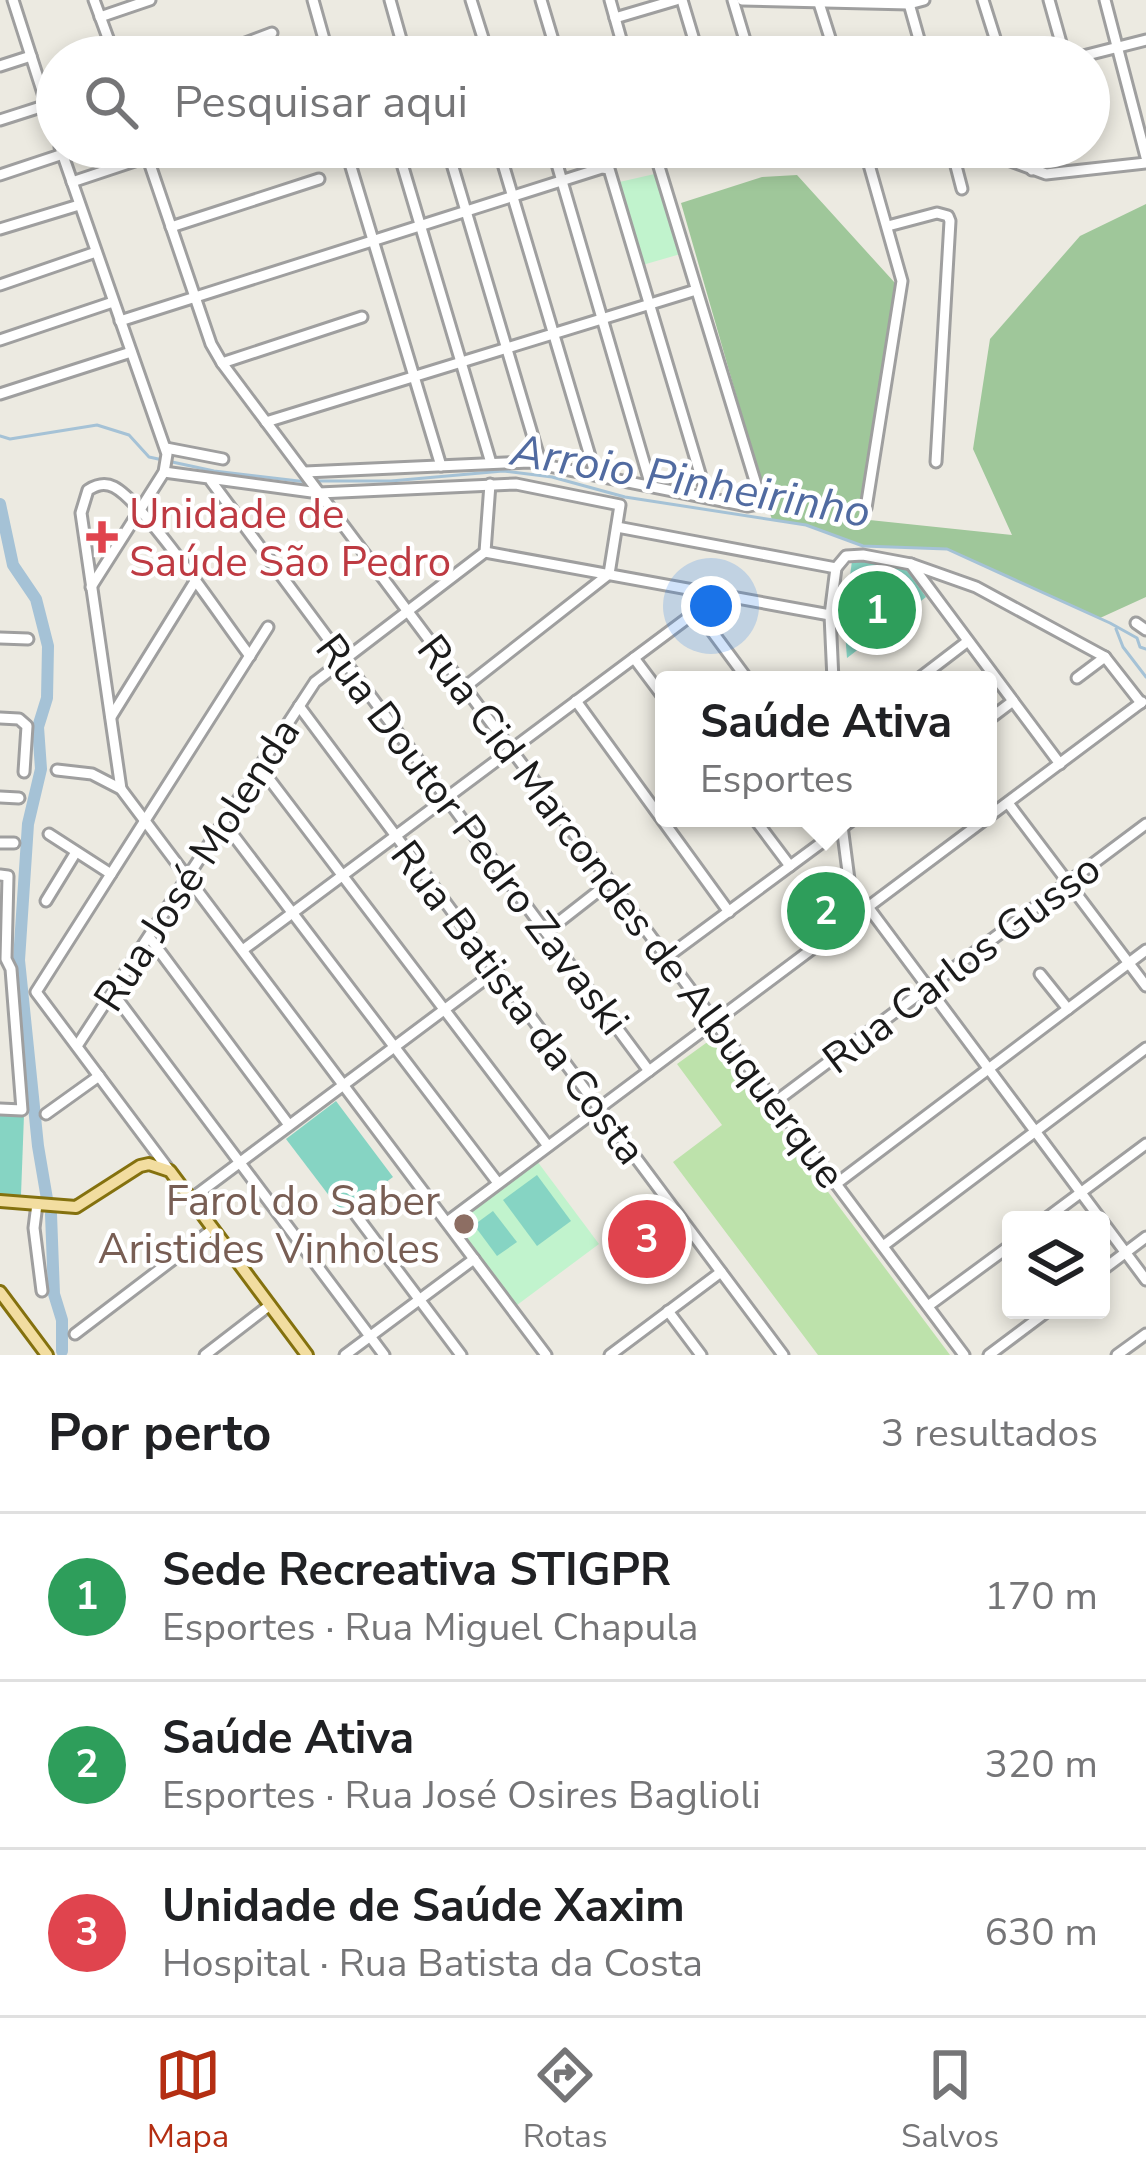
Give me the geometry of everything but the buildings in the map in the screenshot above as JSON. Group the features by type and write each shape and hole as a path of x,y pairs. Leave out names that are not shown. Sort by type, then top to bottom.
{"main road":[{"path":"0,1201 81,1205 140,1166 170,1171 308,1355"},
{"path":"0,1292 46,1355"}],"street":[{"path":"94,0 106,36"},
{"path":"100,17 150,0"},
{"path":"313,0 323,36"},
{"path":"390,0 400,36"},
{"path":"471,0 482,36"},
{"path":"541,0 551,36"},
{"path":"610,0 620,36"},
{"path":"615,18 679,0 692,36"},
{"path":"746,36 738,0 924,0"},
{"path":"983,0 994,36"},
{"path":"1049,0 1059,36"},
{"path":"1105,0 1141,120 1146,160 1110,166"},
{"path":"819,1 830,36"},
{"path":"908,2 918,36"},
{"path":"0,12 14,3 36,71"},
{"path":"264,36 272,33"},
{"path":"1110,48 1146,40"},
{"path":"0,66 31,56"},
{"path":"0,120 36,109"},
{"path":"0,175 36,160"},
{"path":"68,168 166,460 92,586"},
{"path":"72,182 107,168"},
{"name":"Rua Cid Marcondes de Albuquerque","path":"151,168 211,344 222,362 964,1355"},
{"path":"351,168 441,466"},
{"path":"403,168 491,463"},
{"path":"453,168 542,464"},
{"path":"504,168 595,473"},
{"path":"558,168 651,486"},
{"path":"306,474 542,464 748,506 758,504 659,168"},
{"path":"866,508 902,281 871,168"},
{"path":"956,168 962,189"},
{"path":"1027,168 1056,174 1095,168"},
{"path":"120,322 609,169 707,497"},
{"path":"171,227 319,178"},
{"path":"0,229 80,205"},
{"path":"889,226 937,213 948,216 951,228 936,462"},
{"path":"0,285 96,252"},
{"path":"266,422 696,290"},
{"path":"0,340 113,302"},
{"path":"222,362 362,317"},
{"path":"0,394 130,352"},
{"path":"166,460 224,459"},
{"path":"166,460 211,481 318,491 490,484 563,491 620,506 609,574 465,687"},
{"name":"Rua Doutor Pedro Zavaski","path":"211,481 649,1071"},
{"path":"490,484 485,552 830,615"},
{"path":"121,789 81,513 85,494 96,485 108,485 140,511 250,656"},
{"path":"616,527 836,568"},
{"name":"Rua José Molenda","path":"76,1046 315,682 485,552"},
{"path":"833,671 830,615 836,568 846,556 863,555 911,564 976,587 1105,657 1144,701 997,811"},
{"path":"911,564 990,671"},
{"path":"111,717 194,584"},
{"path":"244,949 698,610 704,592"},
{"path":"698,610 742,671"},
{"path":"170,1171 35,992 268,627"},
{"path":"0,638 28,639"},
{"path":"929,671 968,641"},
{"path":"1077,678 1105,657"},
{"path":"634,658 655,686"},
{"path":"997,680 1060,764"},
{"path":"576,701 655,809"},
{"path":"997,713 1013,701"},
{"name":"Rua Batista da Costa","path":"299,706 783,1355"},
{"path":"0,718 20,719 27,727 24,772"},
{"path":"260,767 548,1146"},
{"path":"57,770 92,774 121,789 546,1355"},
{"path":"0,797 19,798"},
{"path":"1008,803 1146,986"},
{"path":"224,824 498,1184"},
{"name":"Rua Carlos Gusso","path":"775,1102 1146,824"},
{"path":"668,827 729,911"},
{"path":"761,827 790,866"},
{"path":"667,958 836,827"},
{"path":"842,827 854,917"},
{"path":"447,1222 976,827"},
{"path":"49,834 111,874"},
{"path":"0,843 14,843"},
{"path":"46,901 76,851"},
{"path":"0,875 8,876 3,958 11,969 22,1110 0,1109"},
{"path":"546,932 610,882"},
{"path":"868,907 1146,1280"},
{"path":"149,937 290,1125"},
{"path":"836,1184 1146,950"},
{"path":"190,1198 496,971"},
{"path":"1040,974 1068,1009"},
{"path":"112,992 384,1355"},
{"path":"883,1246 1146,1048"},
{"path":"46,1114 99,1076"},
{"path":"140,1166 150,1144"},
{"path":"1056,1211 1146,1144"},
{"path":"42,1291 34,1228 43,1204"},
{"path":"356,1215 461,1355"},
{"path":"75,1334 213,1229"},
{"path":"1110,1264 1146,1237"},
{"path":"928,1306 1002,1252"},
{"path":"345,1355 474,1258"},
{"path":"619,1353 721,1272"},
{"path":"205,1355 270,1305"},
{"path":"668,1311 701,1355"},
{"path":"989,1355 1037,1319"},
{"path":"1117,1355 1146,1334"}],"green space":[{"path":"659,173 684,253 639,266 615,183"},
{"path":"797,175 895,283 860,519 1012,535 973,449 990,339 1080,236 1146,204 1146,597 1100,618 947,549 863,546 806,525 772,520 681,203 762,177"},
{"path":"713,1038 950,1355 818,1355 673,1162 722,1125 677,1064"},
{"path":"537,1161 599,1244 517,1305 455,1222"}],"shaded area":[{"path":"852,561 903,565 926,597 847,658 844,620"},
{"path":"336,1101 393,1177 343,1214 286,1139"},
{"path":"0,1114 24,1115 21,1195 0,1195"},
{"path":"537,1175 571,1221 537,1246 503,1200"},
{"path":"493,1211 517,1242 497,1256 474,1225"}],"waterway":[{"name":"Arroio Pinheirinho","path":"0,436 10,439 97,425 129,435 149,457 214,471 307,482"},
{"name":"Arroio Pinheirinho","path":"317,481 391,481 503,471 552,477 625,497 806,525 863,546 947,549 1110,623 1137,638 1146,649"},
{"path":"0,504 13,565 36,599 48,646 47,698 38,727 41,769 28,824 19,960 47,1199"},
{"path":"1116,629 1123,647 1146,677"},
{"path":"51,1214 62,1351"}],"place":[{"name":"Unidade de Saúde São Pedro","path":"102,537"},
{"name":"Sede Recreativa STIGPR","path":"877,610"},
{"name":"Saúde Ativa","path":"826,911"},
{"name":"Farol do Saber Aristides Vinholes","path":"464,1224"},
{"name":"Unidade de Saúde Xaxim","path":"647,1239"}]}
